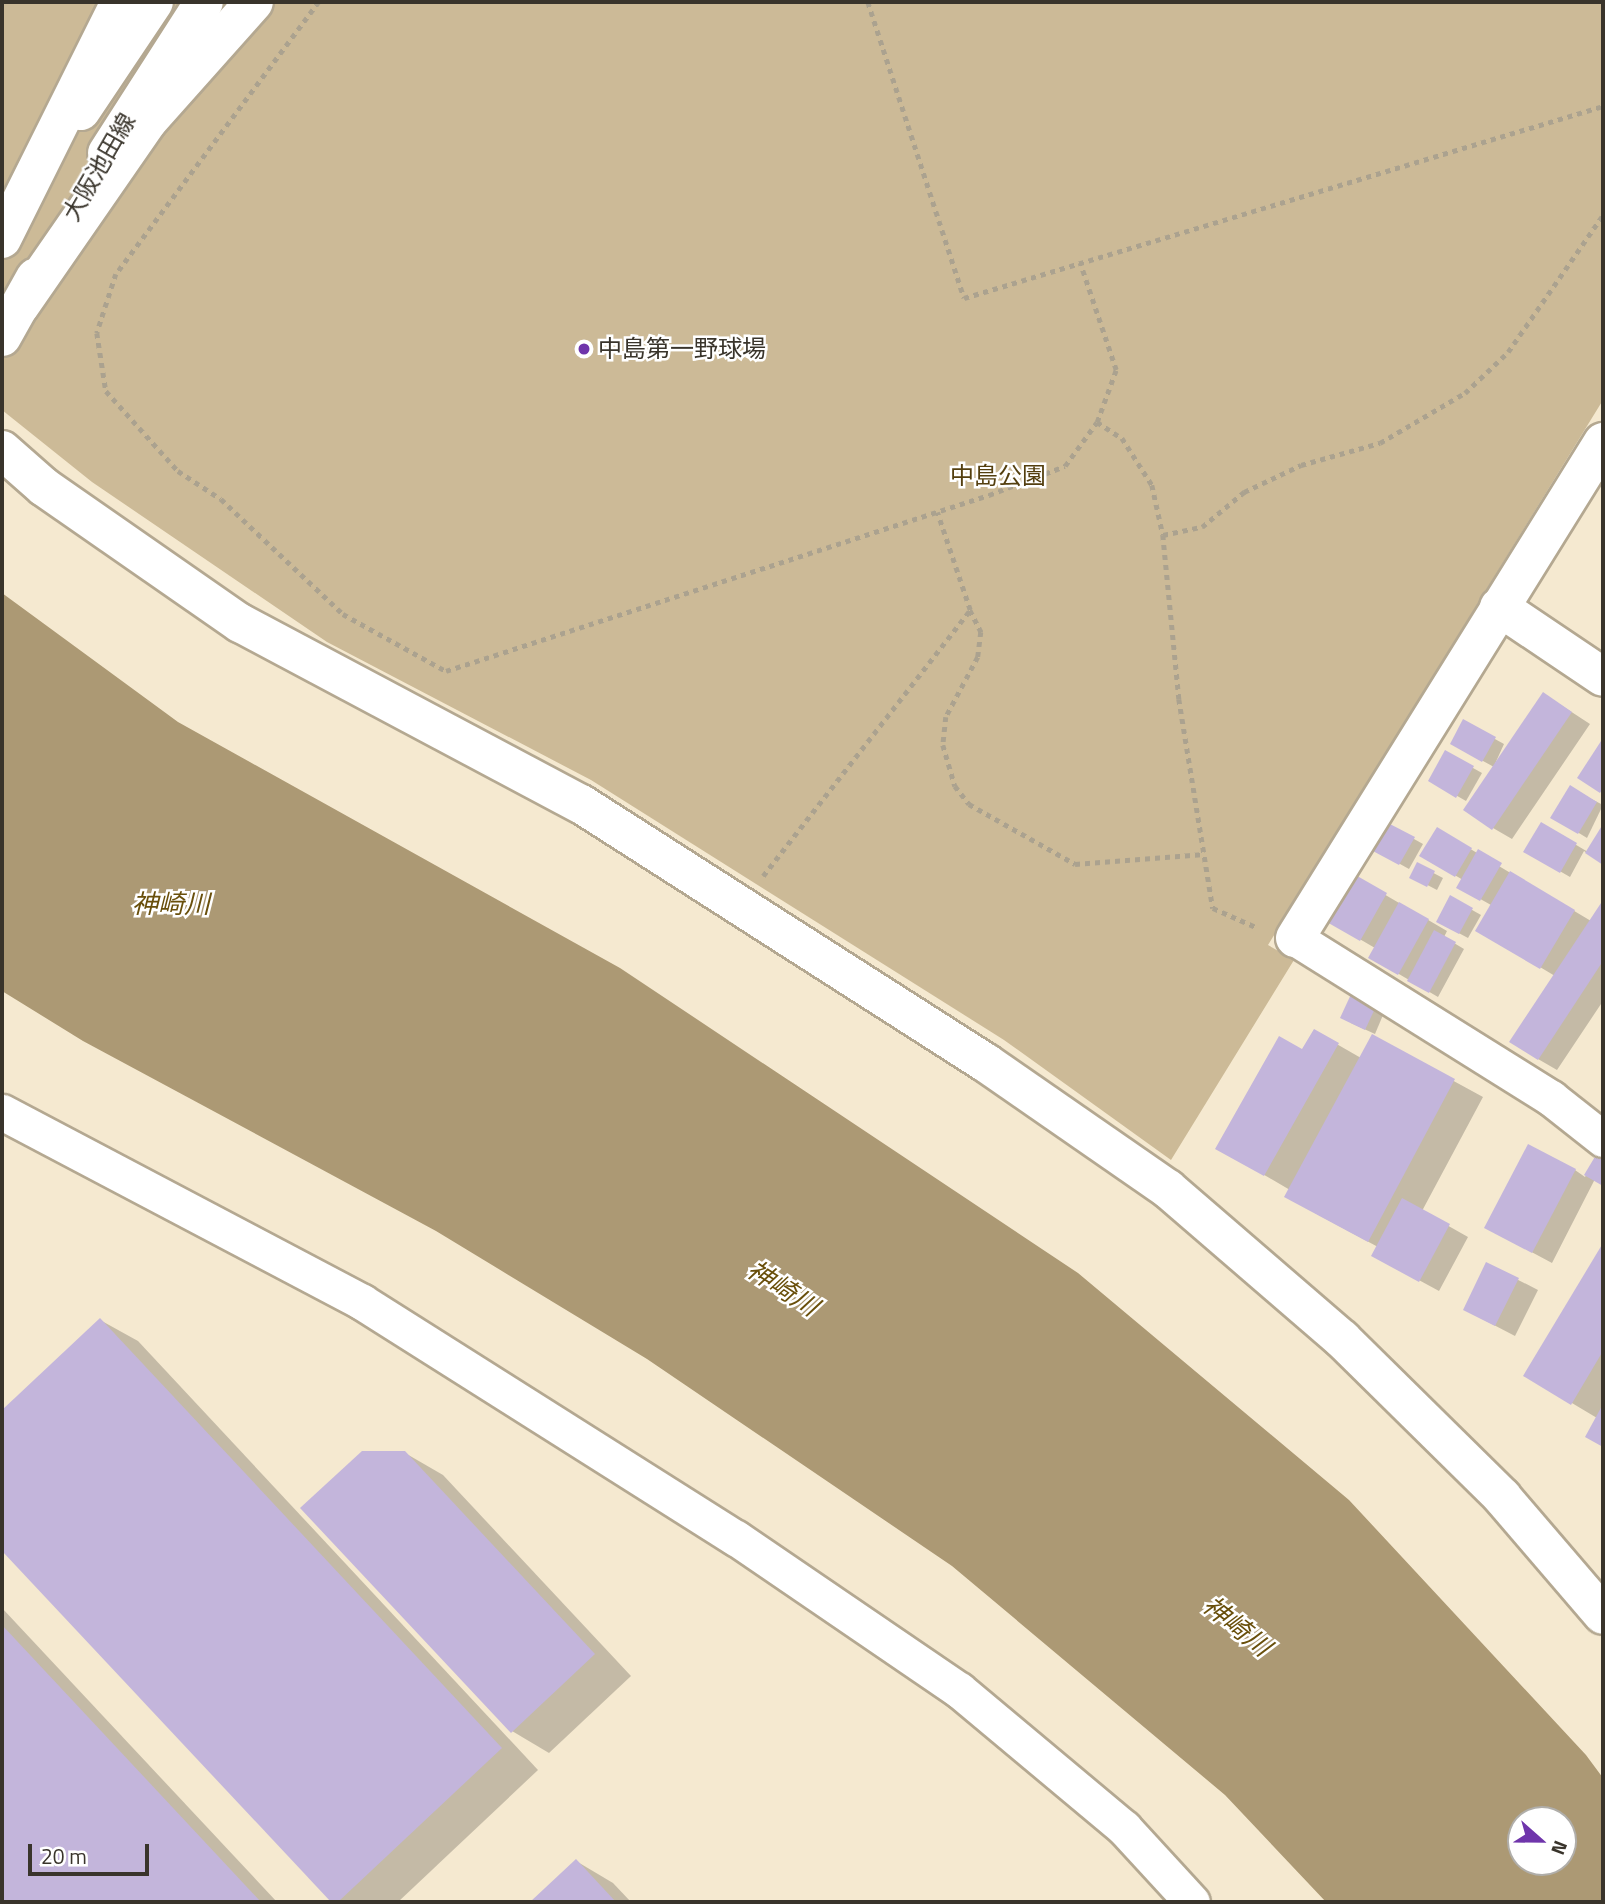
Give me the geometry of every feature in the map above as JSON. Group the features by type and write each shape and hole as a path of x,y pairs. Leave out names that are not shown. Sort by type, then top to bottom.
{"main road":[{"path":"2,240 120,2"},
{"name":"大阪池田線","path":"2,240 154,2"},
{"name":"大阪池田線","path":"11,321 117,135 204,2"},
{"path":"11,321 148,121 254,2"},
{"path":"1279,934 1499,607 1603,442"},
{"path":"2,450 44,487 240,623 581,804 986,1063 1168,1189 1342,1339 1502,1497 1603,1615"},
{"path":"1499,607 1603,677"}],"street":[{"path":"1279,934 1551,1098 1603,1139"},
{"path":"2,1112 362,1303 736,1538 959,1690 1124,1828 1192,1902"}],"path":[{"path":"319,2 116,274 97,333 106,391 178,471 221,499 343,614 446,671 937,512 1065,466 1097,422 1116,370 1080,263"},
{"path":"868,2 964,298 1603,106"},
{"path":"1163,535 1202,527 1244,492 1301,465 1380,443 1465,393 1508,352 1603,215"},
{"path":"1097,422 1122,438 1152,485 1163,535 1178,687 1213,908 1279,934"},
{"path":"937,512 970,610 981,632 978,657 946,717 943,745 955,786 969,804 1033,844 1075,864 1205,854"},
{"path":"757,884 970,610"}],"green space":[{"name":"中島公園","path":"2,2 1603,2 1603,400 1268,945 1294,960 1171,1160 1004,1040 591,780 327,642 92,482 2,410"}],"water":[{"name":"神崎川","path":"2,593 178,722 620,968 1078,1273 1349,1500 1586,1755 1603,1778 1603,1902 1326,1902 1225,1795 952,1566 647,1359 436,1231 83,1041 2,991"}],"building":[{"path":"1543,692 1572,712 1492,830 1463,810"},
{"path":"1463,719 1496,737 1482,762 1450,744"},
{"path":"1603,738 1603,788 1600,793 1577,778"},
{"path":"1445,750 1474,766 1456,798 1428,781"},
{"path":"1570,785 1597,802 1578,834 1550,818"},
{"path":"1386,822 1415,837 1399,865 1371,850"},
{"path":"1541,822 1577,843 1560,873 1523,852"},
{"path":"1603,824 1603,865 1585,853"},
{"path":"1437,827 1472,848 1455,877 1419,856"},
{"path":"1478,849 1502,863 1480,901 1456,888"},
{"path":"1417,862 1435,871 1427,887 1409,878"},
{"path":"1510,871 1575,910 1540,969 1475,931"},
{"path":"1352,873 1387,893 1360,941 1325,921"},
{"path":"1450,895 1473,908 1459,934 1436,922"},
{"path":"1603,900 1603,961 1538,1060 1509,1042"},
{"path":"1399,902 1429,919 1398,975 1368,958"},
{"path":"1434,930 1456,942 1429,993 1407,981"},
{"path":"1353,990 1378,1002 1365,1030 1340,1018"},
{"path":"1314,1029 1339,1043 1264,1176 1215,1149 1279,1036 1302,1049"},
{"path":"1372,1034 1455,1079 1368,1242 1284,1197"},
{"path":"1528,1144 1576,1169 1532,1253 1484,1228"},
{"path":"1596,1155 1603,1159 1603,1186 1584,1175"},
{"path":"1402,1198 1450,1224 1419,1282 1371,1256"},
{"path":"1603,1243 1603,1351 1571,1405 1523,1376"},
{"path":"1486,1262 1519,1278 1495,1326 1463,1310"},
{"path":"100,1318 502,1748 338,1902 331,1902 2,1551 2,1410"},
{"path":"1603,1404 1603,1447 1585,1437"},
{"path":"362,1451 405,1451 595,1654 511,1733 300,1508"},
{"path":"2,1625 261,1902 2,1902"},
{"path":"576,1859 616,1902 530,1902"}],"place":[{"name":"中島第一野球場","path":"584,349"}]}
